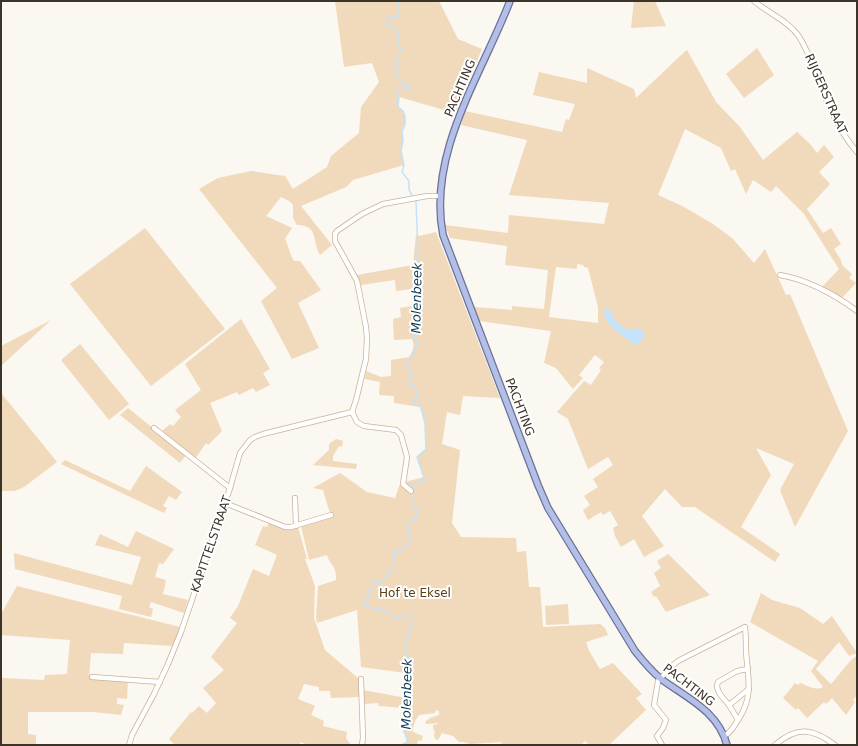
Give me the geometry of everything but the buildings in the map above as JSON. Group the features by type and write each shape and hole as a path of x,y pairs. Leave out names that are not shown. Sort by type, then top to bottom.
{"main road":[{"name":"PACHTING","path":"510,1 499,29 462,107 444,166 440,196 440,215 443,234 544,499 635,651 660,678 705,709 718,724 727,745"}],"street":[{"name":"RIJGERSTRAAT","path":"754,1 785,22 797,34 807,51 832,114 846,139 857,152"},
{"path":"411,491 403,484 407,457 399,432 396,430 364,426 358,422 352,412 366,359 366,327 357,281 334,238 337,231 362,214 383,204 427,196 440,196"},
{"path":"780,276 821,288 841,299 857,311"},
{"name":"KAPITTELSTRAAT","path":"129,745 132,735 160,682 182,632 230,488 240,453 245,445 255,437 352,412"},
{"path":"154,428 230,488"},
{"path":"295,498 296,526"},
{"path":"225,503 285,527 296,526 331,516"},
{"path":"662,745 657,736 663,728 666,720 654,705 657,684 660,678 678,661 746,627 746,652 749,689 746,706 743,714 730,733 724,736"},
{"path":"738,720 717,688 716,684 737,670 748,669"},
{"path":"92,677 160,682"},
{"path":"361,679 362,745"},
{"path":"729,706 749,689"},
{"path":"775,745 790,734 805,730 818,734 835,745"}],"green space":[{"path":"335,1 439,1 458,39 482,49 455,113 399,97 398,107 403,111 405,116 401,151 404,165 353,180 346,187 301,206 332,245 320,255 312,231 304,226 297,225 293,218 293,205 289,201 281,197 266,216 292,228 285,239 291,256 294,261 300,261 321,290 298,303 319,348 292,359 261,301 277,288 199,189 218,178 251,171 285,176 293,189 327,167 331,156 359,133 361,107 379,82 372,63 344,67"},
{"path":"634,1 655,1 666,26 631,28"},
{"path":"757,48 774,75 744,98 726,74"},
{"path":"687,50 716,102 740,127 763,160 797,132 817,153 824,145 834,157 819,172 830,184 807,209 823,233 831,228 841,244 834,249 841,260 842,265 852,274 849,278 856,283 842,298 822,287 839,269 804,214 776,186 771,192 753,180 746,194 735,169 731,171 721,148 685,129 658,195 684,207 713,224 732,238 754,263 765,249 786,295 790,294 848,431 795,527 780,490 794,464 756,448 771,475 741,527 780,554 775,562 695,507 682,507 665,489 642,516 664,546 644,557 634,539 621,547 615,536 613,528 618,525 610,511 603,515 601,512 588,520 583,510 590,505 584,496 598,487 593,479 613,465 608,457 588,469 568,419 557,412 584,381 591,385 601,370 599,368 604,362 595,355 579,375 583,378 573,389 556,368 544,363 551,331 479,321 474,307 512,310 512,306 544,309 548,270 505,265 507,246 450,238 445,225 508,233 509,215 604,224 609,203 509,195 527,140 461,125 465,111 562,132 566,119 569,120 575,104 533,95 539,72 587,83 587,68 634,89 636,98","holes":["577,264 583,265 584,267 588,268 598,307 598,323 549,317 556,267 577,269"]},
{"path":"145,228 225,329 151,386 70,284"},
{"name":"Hof te Eksel","path":"436,232 500,398 463,396 460,415 447,412 442,444 460,450 452,523 461,537 516,538 517,552 526,551 529,587 540,587 543,627 600,624 605,628 608,635 586,642 589,651 600,669 613,663 642,694 636,698 646,710 609,745 589,745 585,741 581,745 500,745 502,742 470,744 459,742 453,736 442,733 438,740 435,739 433,725 438,723 426,724 425,722 430,718 439,715 439,711 436,710 435,713 419,715 415,721 413,732 423,736 421,741 418,740 417,745 402,745 407,742 404,732 404,708 379,706 378,703 364,704 363,690 406,698 408,689 406,673 361,667 357,610 317,623 318,586 336,580 336,576 334,568 327,555 309,560 301,526 331,517 323,490 313,488 340,473 367,492 395,498 401,481 405,482 424,477 417,457 426,449 425,423 420,407 394,403 394,396 379,395 380,382 365,379 366,371 381,377 391,376 391,360 409,357 412,353 412,339 394,340 393,319 401,317 400,308 412,306 413,290 396,291 395,280 361,285 357,275 413,265 416,235 419,236"},
{"path":"241,319 270,369 263,373 270,385 256,392 253,388 239,395 237,392 210,403 222,431 208,445 206,443 195,459 161,432 170,424 173,426 181,417 175,410 201,390 185,364"},
{"path":"51,320 1,366 1,346"},
{"path":"80,344 129,404 109,420 61,360"},
{"path":"1,393 57,462 24,487 15,491 1,491"},
{"path":"128,408 186,455 180,463 120,415"},
{"path":"336,439 343,441 342,447 339,446 333,456 333,461 357,464 356,469 313,465 329,450 329,444"},
{"path":"65,460 130,491 146,466 182,492 176,500 169,496 163,506 167,508 164,513 61,464"},
{"path":"269,522 285,528 298,527 307,559 305,559 315,586 314,618 325,650 359,679 360,697 331,698 330,691 319,691 319,687 304,684 298,699 315,706 311,715 324,721 323,726 347,732 346,738 351,745 307,745 301,742 299,745 175,745 169,739 191,712 192,713 199,706 207,713 216,703 203,688 224,670 211,657 237,623 230,618 238,606 253,569 269,576 277,555 255,545 263,526 267,527"},
{"path":"136,531 174,549 163,564 159,563 155,577 166,580 163,594 188,600 184,613 151,602 149,607 153,609 151,617 119,609 122,596 15,569 14,553 132,585 141,557 95,545 100,534 128,547"},
{"path":"668,554 710,595 666,612 656,596 654,597 651,592 660,586 654,573 661,568 657,561"},
{"path":"17,586 180,627 173,646 124,643 123,654 91,653 89,678 128,680 127,699 117,698 117,704 124,705 121,715 94,712 28,712 28,734 36,735 36,745 1,745 1,678 44,680 45,675 67,674 70,640 1,635 1,614"},
{"path":"761,593 772,600 800,608 823,624 832,616 857,653 849,656 839,642 816,669 831,684 852,659 857,656 857,695 853,700 855,702 846,715 832,698 826,704 824,702 807,718 798,708 796,710 783,698 795,683 798,685 800,683 814,688 823,687 811,671 818,661 750,622"},
{"path":"568,604 569,624 546,625 545,606"}],"water":[{"path":"607,307 616,321 623,327 629,330 639,329 644,332 644,337 639,344 636,345 613,328 605,317 604,312"}],"waterway":[{"name":"Molenbeek","path":"398,1 398,17 389,17 386,21 399,33 397,42 401,50 396,62 398,76 402,81 411,86 409,88 395,90 399,97 398,107 403,111 405,116 405,124 402,132 403,140 401,151 404,165 402,172 409,181 409,190 412,195"},
{"name":"Molenbeek","path":"413,488 413,485 425,481 417,457 426,449 425,423 420,405 414,401 417,396 417,391 408,383 408,380 413,374 407,367 407,364 417,346 414,335 416,301 418,295 415,270 418,252 416,201"},
{"name":"Molenbeek","path":"402,745 407,742 404,732 404,707 408,689 406,673 409,668 409,660 405,645 409,635 412,620 411,615 397,619 389,612 365,606 363,602 364,599 368,597 373,583 375,581 380,583 393,567 395,552 397,550 401,551 410,542 409,524 416,518 418,510 413,507 414,495"}]}
